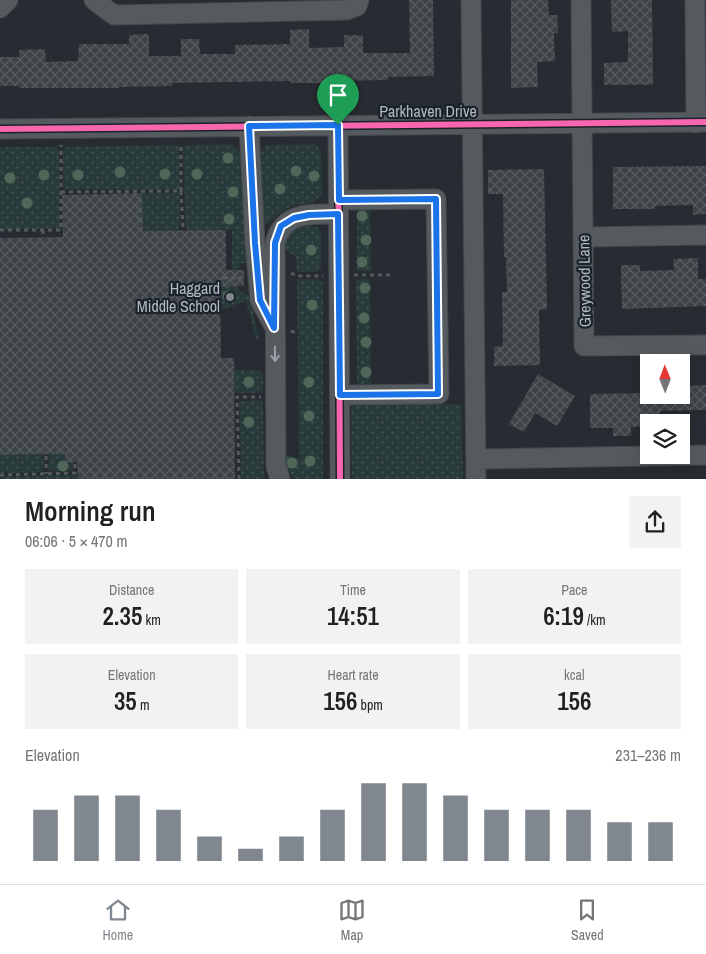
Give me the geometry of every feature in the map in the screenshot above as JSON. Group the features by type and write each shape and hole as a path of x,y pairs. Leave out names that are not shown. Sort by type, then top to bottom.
{"street":[{"path":"0,8 8,0"},
{"path":"94,0 114,15 341,11 357,6 359,0"},
{"path":"471,0 476,479"},
{"name":"Greywood Lane","path":"581,0 584,346 706,345"},
{"path":"695,0 701,123"},
{"name":"Parkhaven Drive","path":"0,129 701,123"},
{"path":"338,125 340,479"},
{"path":"249,126 260,300 274,328"},
{"path":"280,479 276,466 274,328 275,243 281,226 294,218 338,207 436,199 438,394 340,395"},
{"path":"583,237 706,235"},
{"path":"255,243 275,243"},
{"path":"476,458 706,455"}],"path":[{"path":"181,144 183,228"},
{"path":"0,230 61,230 61,145"},
{"path":"61,192 181,192"},
{"path":"43,230 43,236"},
{"path":"353,275 393,275"},
{"path":"297,276 323,276"},
{"path":"223,278 244,278"},
{"path":"239,479 237,397 264,397"},
{"path":"46,456 46,474"},
{"path":"75,464 77,479"},
{"path":"0,475 75,473"}],"shaded area":[{"path":"230,144 243,155 248,263 241,263 236,270 232,270 232,229 188,231 185,223 183,148 187,145"},
{"path":"315,144 321,150 322,195 313,202 295,205 286,209 267,224 264,223 261,153 266,145"},
{"path":"176,145 179,148 180,190 63,189 63,151 66,147"},
{"path":"0,147 56,147 59,151 60,226 58,228 0,230"},
{"path":"142,193 180,193 180,223 177,231 143,231"},
{"path":"357,207 370,207 371,271 357,271"},
{"path":"305,225 317,227 321,231 321,268 317,272 297,272 296,258 284,248 290,233"},
{"path":"297,279 318,279 323,283 323,479 294,479 286,468 285,461 285,454 299,459"},
{"path":"356,279 370,279 371,384 357,384"},
{"path":"236,286 241,292 250,297 259,340 256,338 246,301 221,310 220,301 216,301 216,287"},
{"path":"234,370 260,370 263,375 263,390 260,393 234,393"},
{"path":"260,400 263,403 265,479 241,479 239,401"},
{"path":"351,404 461,404 463,479 352,479"},
{"path":"49,454 65,454 65,462 73,462 73,471 51,471 48,468"},
{"path":"0,455 43,455 44,469 40,472 0,473"},
{"path":"77,475 77,479 0,479 0,477"}],"building":[{"path":"409,0 433,0 434,76 388,77 388,80 334,81 334,83 291,83 291,81 172,83 172,86 119,88 19,88 19,86 0,86 0,57 19,57 19,50 45,49 46,62 78,61 79,44 129,44 129,35 149,34 149,56 181,56 181,39 199,39 200,54 235,54 235,45 290,44 290,30 309,29 309,48 344,47 344,35 363,35 363,53 410,53"},
{"path":"511,0 548,0 549,15 557,15 558,33 554,33 555,61 537,62 538,87 511,88"},
{"path":"611,0 652,0 653,85 604,85 604,63 628,62 628,31 612,32"},
{"path":"706,166 706,214 693,215 693,205 655,206 655,209 613,209 613,167"},
{"path":"544,169 547,309 539,310 540,365 494,366 494,347 503,346 502,292 507,292 506,257 504,257 503,194 488,194 488,170"},
{"path":"142,193 143,231 226,230 226,270 244,270 244,286 220,287 221,358 234,358 235,479 78,479 77,462 65,462 65,454 0,455 0,238 63,237 62,195"},
{"path":"698,258 698,279 706,279 706,306 622,309 621,265 640,265 640,271 674,270 673,259"},
{"path":"538,374 575,396 557,426 535,413 524,432 509,424"},
{"path":"706,385 706,410 660,411 660,414 640,414 640,426 631,427 631,436 613,436 613,428 590,428 590,394 640,393 640,404 690,404 690,386"}],"cycle path":[{"path":"0,129 706,122"},
{"path":"338,125 340,479"}],"place":[{"name":"Haggard Middle School","path":"230,297"}],"route":[{"path":"338,125 339,200 436,199 438,394 340,395 338,214 309,215 294,218 281,226 275,243 274,328 260,300 249,126 338,125"}]}
